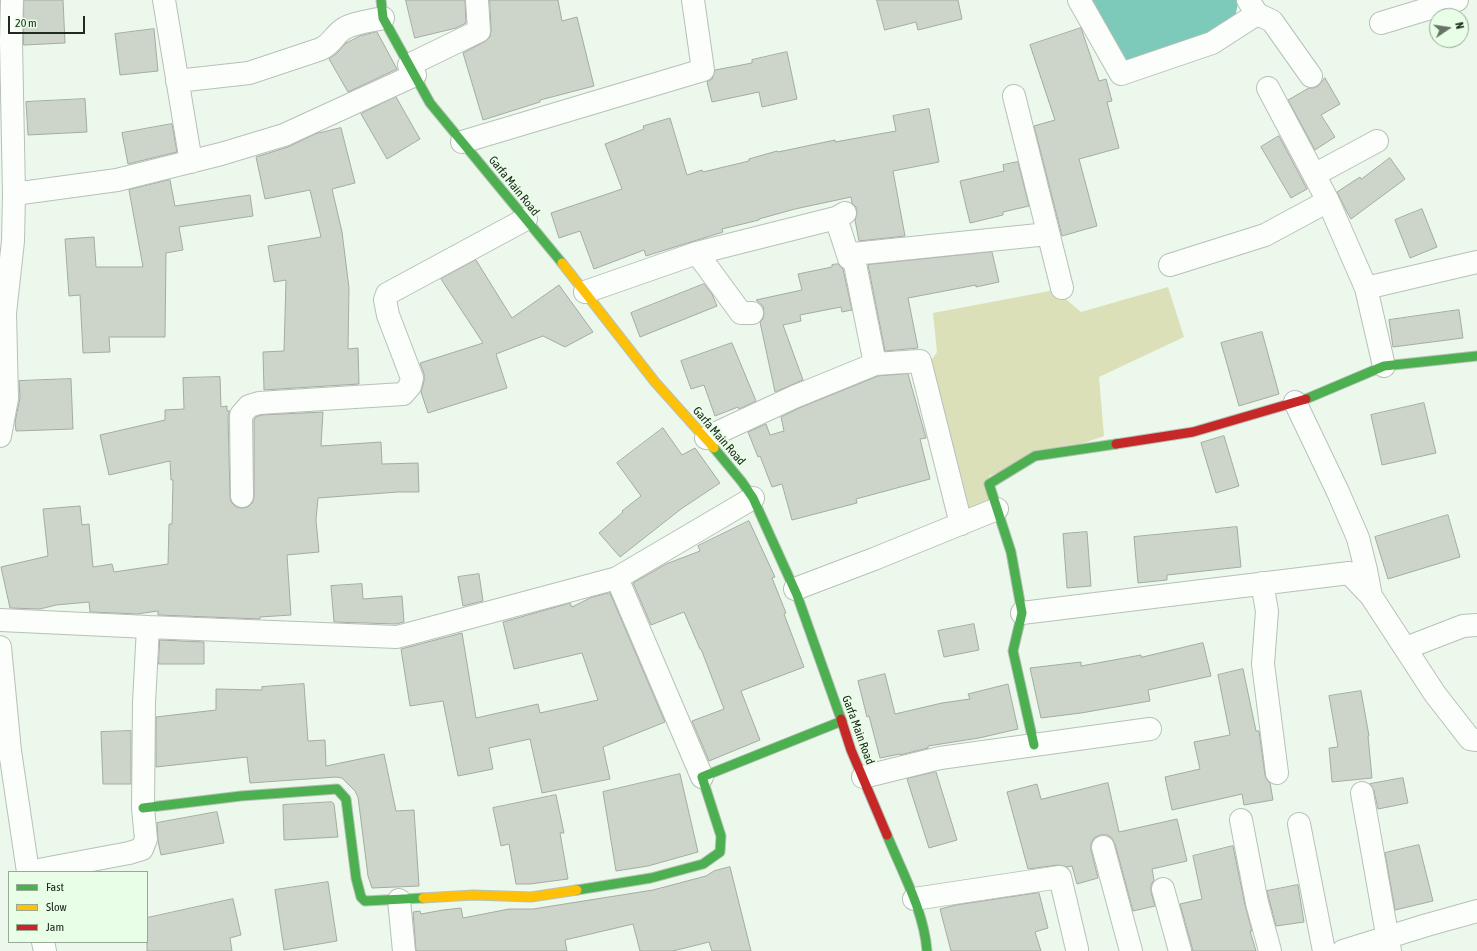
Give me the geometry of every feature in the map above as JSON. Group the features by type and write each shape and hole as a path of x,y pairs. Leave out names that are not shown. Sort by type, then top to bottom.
{"street":[{"path":"0,436 7,398 6,313 14,241 14,194 6,135 12,0"},
{"path":"164,0 191,162"},
{"path":"14,194 117,180 191,162 284,135 412,70 479,31 476,0"},
{"path":"462,142 703,70 693,0"},
{"path":"1079,0 1121,74 1212,43 1253,7 1272,21 1311,76"},
{"path":"1381,24 1457,0"},
{"path":"178,81 249,72 321,49 329,45 346,27 382,9"},
{"name":"Garfa Main Road","path":"382,9 430,103 585,292 655,382 706,438 742,482 753,498 795,589 851,750 914,899 926,936 927,951"},
{"path":"1268,88 1328,202 1366,288 1384,366"},
{"path":"1014,96 1062,288"},
{"path":"1314,175 1377,141"},
{"path":"1170,265 1265,235 1328,202"},
{"path":"585,292 696,253 840,216 849,258 853,254 1048,234"},
{"path":"242,496 241,415 250,406 259,403 403,394 410,386 412,378 388,315 385,300 387,294 526,219"},
{"path":"696,253 741,313 752,313"},
{"path":"853,254 875,364"},
{"path":"1366,288 1477,262"},
{"path":"1034,744 1013,652 1022,613 1011,552 989,484 1035,456 1193,432 1304,400 1384,366 1477,356"},
{"path":"706,438 794,397 875,364 920,361 961,524"},
{"path":"1295,402 1358,538 1371,596"},
{"path":"0,620 397,637 617,578 753,498"},
{"path":"795,589 997,509"},
{"path":"1022,613 1349,573 1371,596 1435,694 1470,739 1477,740"},
{"path":"143,808 241,796 337,789 346,799 356,878 361,898 365,901 473,895 532,897 651,878 703,864 720,852 721,836 702,777 617,578"},
{"path":"1262,583 1266,611 1263,664 1277,773"},
{"path":"1406,648 1463,626 1477,624"},
{"path":"33,871 129,853 142,849 146,839 143,808 144,704 148,627"},
{"path":"0,647 2,681 10,750 28,871"},
{"path":"702,777 842,721"},
{"path":"863,777 940,758 1150,729"},
{"path":"1362,793 1389,944"},
{"path":"1241,820 1257,903 1270,951"},
{"path":"1299,824 1324,951"},
{"path":"1103,847 1131,951"},
{"path":"914,899 1060,877 1077,949"},
{"path":"1163,889 1180,951"},
{"path":"399,900 404,951"},
{"path":"1343,951 1389,944 1477,912"}],"green space":[{"path":"1168,287 1184,337 1099,377 1104,436 989,476 990,506 967,514 927,367 937,352 933,313 1055,290 1081,312"}],"water":[{"path":"1087,0 1236,0 1238,3 1235,18 1200,43 1115,63"}],"building":[{"path":"24,0 63,0 65,43 24,45"},
{"path":"406,0 465,0 466,23 456,28 415,38"},
{"path":"490,0 558,0 562,21 577,17 594,86 540,100 540,102 483,120 463,53 484,42 490,37"},
{"path":"877,0 958,0 962,19 918,30 916,22 885,30"},
{"path":"1081,28 1099,81 1106,79 1112,101 1107,102 1119,148 1079,159 1097,226 1062,236 1034,126 1055,120 1030,45"},
{"path":"154,29 158,71 120,75 115,34"},
{"path":"377,32 397,69 348,92 329,59 346,43 360,36"},
{"path":"787,52 797,99 762,107 759,92 712,102 707,82 712,79 715,70 752,63 752,60"},
{"path":"1325,78 1340,104 1321,115 1335,137 1315,150 1288,100 1309,88 1318,86"},
{"path":"396,97 420,139 387,159 361,114"},
{"path":"85,99 87,132 28,135 26,102"},
{"path":"929,109 939,162 893,171 905,236 859,241 855,220 857,213 856,207 852,203 851,197 795,209 722,229 723,232 646,256 644,250 594,269 580,231 559,238 551,213 622,189 605,144 644,129 643,126 670,118 687,175 702,170 703,172 749,161 749,159 777,151 835,140 835,142 896,131 893,116"},
{"path":"172,124 177,152 128,164 122,133"},
{"path":"341,128 355,183 332,189 342,232 349,288 348,349 358,348 359,384 264,390 263,352 284,351 286,280 274,282 268,246 321,237 310,190 265,199 256,157 288,147 315,134"},
{"path":"1279,136 1307,189 1291,198 1261,147"},
{"path":"1390,158 1405,179 1351,219 1337,192 1360,177 1361,179"},
{"path":"1018,162 1029,206 1003,212 1003,215 970,223 960,181 1004,171 1003,165"},
{"path":"170,180 175,206 250,195 253,216 179,227 183,250 166,253 165,337 109,337 110,352 83,353 80,295 69,296 65,239 94,237 96,267 143,267 129,190"},
{"path":"1422,209 1437,247 1410,258 1395,220"},
{"path":"992,252 999,282 908,298 918,348 885,351 868,265"},
{"path":"476,260 512,318 559,285 593,332 565,347 543,336 496,354 507,388 428,413 421,392 424,374 420,363 483,343 441,279"},
{"path":"838,264 843,269 852,310 842,312 841,307 800,315 801,321 783,325 803,380 775,392 760,322 763,319 763,306 756,300 802,290 798,274 832,267 832,265"},
{"path":"704,284 712,294 717,306 640,337 631,313"},
{"path":"1459,310 1463,338 1393,347 1389,320"},
{"path":"1262,332 1279,394 1239,406 1221,343"},
{"path":"732,343 756,401 739,409 738,407 715,416 704,385 691,389 681,361"},
{"path":"908,374 926,438 920,439 930,479 856,499 857,503 792,520 782,484 772,487 760,456 758,457 748,432 766,424 770,435 784,431 781,417 799,408 878,376"},
{"path":"220,377 221,407 227,406 227,411 230,411 228,415 230,496 231,502 236,507 248,507 253,502 254,420 256,417 261,415 323,412 321,446 381,442 382,464 418,463 419,492 398,492 318,498 316,520 319,552 287,555 291,615 260,617 260,619 158,615 158,611 137,614 90,612 89,602 56,605 40,609 10,608 1,567 48,556 43,509 80,506 82,525 89,524 93,567 112,564 114,572 168,564 169,524 172,524 173,480 171,480 170,461 109,475 100,435 165,420 165,410 184,409 183,378"},
{"path":"71,379 73,429 16,431 15,422 20,398 19,381"},
{"path":"1424,403 1436,453 1382,465 1371,415"},
{"path":"663,428 682,455 695,448 720,483 681,509 620,557 599,533 623,512 622,511 641,496 617,463"},
{"path":"1224,436 1239,486 1216,493 1201,443"},
{"path":"1448,515 1460,557 1388,579 1375,537"},
{"path":"749,521 775,577 772,578 786,613 784,614 804,667 741,691 760,740 709,761 692,721 724,709 701,649 684,612 651,625 633,583 666,564 700,551 698,546"},
{"path":"1237,527 1241,567 1167,575 1167,580 1138,583 1134,537"},
{"path":"1087,532 1091,586 1067,588 1063,534"},
{"path":"479,574 483,601 463,606 458,577"},
{"path":"362,584 363,599 402,596 404,622 396,624 334,622 331,586"},
{"path":"610,593 665,722 603,747 610,779 542,793 530,739 489,748 493,769 458,776 443,701 410,706 401,649 462,633 476,718 538,704 540,713 598,700 582,653 514,669 503,622 570,603 572,607 590,598"},
{"path":"974,624 979,650 944,657 938,631"},
{"path":"160,640 204,642 204,664 159,664"},
{"path":"1203,643 1211,676 1148,690 1150,701 1081,713 1041,718 1030,668 1081,662 1081,666 1141,655 1141,657"},
{"path":"1243,669 1256,731 1259,731 1265,775 1270,783 1273,800 1244,805 1242,794 1172,810 1165,777 1200,769 1194,742 1230,735 1218,675"},
{"path":"885,674 895,714 942,703 970,699 968,694 1008,684 1018,729 979,738 928,746 928,748 900,755 880,758 869,716 867,717 858,681"},
{"path":"304,684 308,741 325,740 326,766 384,754 396,811 414,810 419,886 372,888 368,876 358,797 355,791 342,778 336,777 250,783 247,757 156,767 156,717 216,710 216,689 262,690 262,687"},
{"path":"1361,691 1369,736 1372,778 1332,782 1329,748 1338,747 1329,696"},
{"path":"131,731 131,784 103,784 101,732"},
{"path":"936,772 957,840 929,848 907,779"},
{"path":"680,774 698,852 648,866 616,871 603,792"},
{"path":"1403,778 1408,803 1378,809 1374,791 1370,784"},
{"path":"1108,783 1119,832 1177,819 1187,861 1152,869 1154,880 1151,885 1151,892 1155,906 1133,911 1115,844 1112,838 1107,835 1100,835 1094,838 1091,844 1091,850 1098,878 1077,884 1072,866 1067,867 1058,865 1028,869 1007,792 1037,784 1041,799"},
{"path":"556,795 564,833 560,833 568,879 530,884 516,884 509,844 501,846 493,808"},
{"path":"332,802 334,804 338,837 284,840 283,805"},
{"path":"217,812 224,843 161,855 158,841 157,823"},
{"path":"1419,845 1433,901 1395,910 1385,853"},
{"path":"1233,846 1252,931 1250,931 1256,951 1193,951 1180,904 1202,899 1193,856"},
{"path":"730,867 751,951 712,951 709,942 673,951 640,951 633,924 565,940 567,951 416,951 413,912 420,911 421,914 461,908 463,918 509,909 533,909 653,890 706,876 714,871"},
{"path":"328,882 337,941 284,950 275,890"},
{"path":"1298,885 1304,922 1276,926 1267,891"},
{"path":"1039,893 1048,928 1035,932 1041,951 951,951 940,909 956,905"},
{"path":"233,899 241,935 230,938 232,951 147,951 148,918"}],"traffic: fast":[{"path":"381,0 383,18 430,103 562,263"},
{"path":"1306,399 1384,366 1477,356"},
{"path":"1034,745 1013,651 1022,613 1011,552 989,484 1035,456 1116,444"},
{"path":"714,448 753,498 797,595 841,719"},
{"path":"577,890 651,878 703,864 720,852 721,836 702,777 842,721"},
{"path":"143,808 241,796 337,789 346,799 356,878 361,897 365,901 423,898"},
{"path":"887,835 917,906 922,921 927,951"}],"traffic: slow":[{"path":"562,263 655,382 714,448"},
{"path":"423,898 473,895 531,897 577,890"}],"traffic: jam":[{"path":"1116,444 1193,432 1306,399"},
{"path":"841,719 851,750 887,835"}]}
